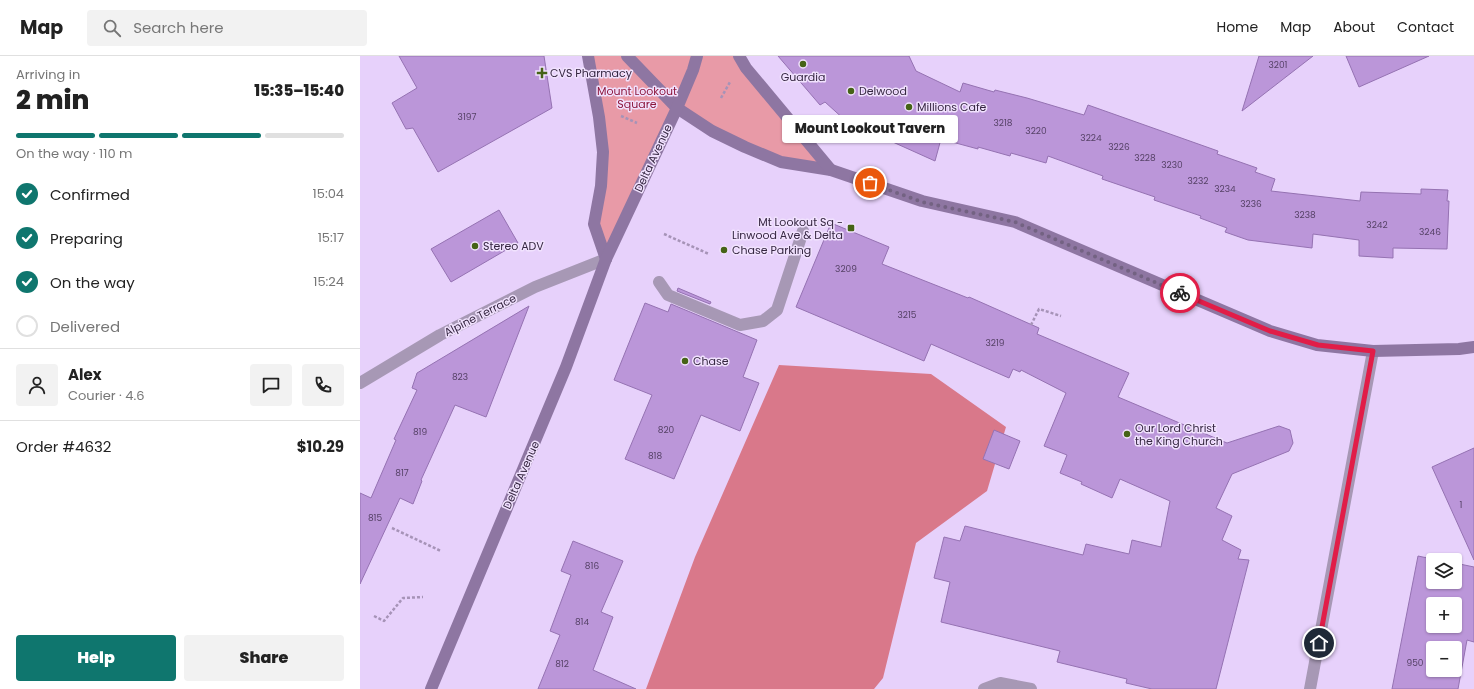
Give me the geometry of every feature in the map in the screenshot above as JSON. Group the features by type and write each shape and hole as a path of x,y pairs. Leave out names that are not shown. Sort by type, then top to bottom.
{"main road":[{"path":"588,56 599,117 603,152 601,186 594,224 606,259"},
{"path":"627,56 677,108 712,130 745,147 781,162 831,170 922,202 1015,222 1270,331 1318,345 1373,351 1459,349 1474,347"},
{"name":"Delta Avenue","path":"431,689 566,367 606,259 677,108 693,70 697,56"},
{"path":"739,56 751,74 831,170"}],"street":[{"path":"659,282 668,295 740,325 763,321 777,310 803,231"},
{"name":"Alpine Terrace","path":"360,383 440,335 535,286 606,259"},
{"path":"1310,689 1373,351"},
{"path":"984,689 1000,683 1031,689"}],"path":[{"path":"720,98 732,78"},
{"path":"617,115 637,123"},
{"path":"664,234 710,254"},
{"path":"1031,325 1039,309 1061,316"},
{"path":"392,528 441,551"},
{"path":"374,616 384,621 403,598 423,597"}],"green space":[{"name":"Mount Lookout Square","path":"588,56 739,56 831,170 781,162 677,108 606,259 594,224 601,186"}],"shaded area":[{"path":"779,365 931,374 1006,427 987,491 916,543 883,678 874,689 646,689 695,557"}],"building":[{"path":"399,56 544,56 552,108 438,172 413,128 406,129 392,103 417,88"},
{"path":"778,56 909,56 916,71 960,92 963,83 994,92 995,90 1027,98 1084,115 1088,105 1218,151 1217,154 1257,168 1255,172 1275,179 1271,191 1360,201 1361,192 1421,194 1421,189 1448,190 1447,249 1393,248 1393,258 1359,256 1359,240 1313,234 1312,248 1248,240 1225,232 1227,228 1200,218 1201,216 1154,200 1155,197 1102,179 1103,176 1048,156 1046,163 1011,153 1010,156 941,139 935,161 875,134 850,118 846,121 825,102 820,105"},
{"path":"1259,56 1313,56 1242,111"},
{"path":"1346,56 1429,56 1359,87"},
{"name":"Stereo ADV","path":"499,210 518,243 451,282 431,249"},
{"path":"831,223 889,247 882,264 968,298 969,297 1039,328 1037,334 1129,373 1118,397 1227,443 1279,426 1290,430 1293,443 1289,451 1232,474 1216,508 1232,516 1222,540 1241,550 1238,559 1249,560 1216,689 1152,689 1126,683 1127,679 1057,662 1060,651 941,622 950,582 934,578 944,537 960,541 965,526 1083,555 1086,544 1129,554 1132,540 1161,547 1170,501 1120,479 1112,498 1081,484 1082,482 1060,473 1067,455 1044,446 1066,393 1021,370 1020,372 1013,369 1009,378 931,344 924,361 796,307"},
{"path":"678,288 711,302 710,304 677,291"},
{"name":"Chase","path":"645,303 668,312 671,304 757,340 743,377 759,383 740,431 701,415 674,479 625,459 652,395 614,380"},
{"path":"529,306 486,417 455,405 421,480 422,481 413,504 400,498 360,584 360,493 371,498 396,440 394,439 417,390 412,388 417,373"},
{"path":"994,430 1020,441 1009,469 983,459"},
{"path":"1474,448 1474,560 1432,467"},
{"path":"573,541 623,561 601,612 613,617 593,670 636,689 538,689 560,635 550,631 571,575 561,571"},
{"path":"1418,556 1426,558 1426,589 1462,589 1462,564 1474,567 1474,642 1467,640 1462,667 1462,641 1426,641 1426,677 1460,677 1458,689 1392,689"}],"way so far":[{"path":"870,183 922,202 1015,222 1180,293"}],"place":[{"name":"Guardia","path":"803,64"},
{"name":"CVS Pharmacy","path":"542,73"},
{"name":"Delwood","path":"851,91"},
{"name":"Millions Cafe","path":"909,107"},
{"name":"Mount Lookout Tavern","path":"870,183"},
{"name":"Mt Lookout Sq - Linwood Ave & Delta","path":"851,228"},
{"name":"Stereo ADV","path":"475,246"},
{"name":"Chase Parking","path":"724,250"},
{"name":"Chase","path":"685,361"},
{"name":"Our Lord Christ the King Church","path":"1127,434"}],"route":[{"path":"1180,293 1270,331 1318,345 1373,351 1319,643"}]}
